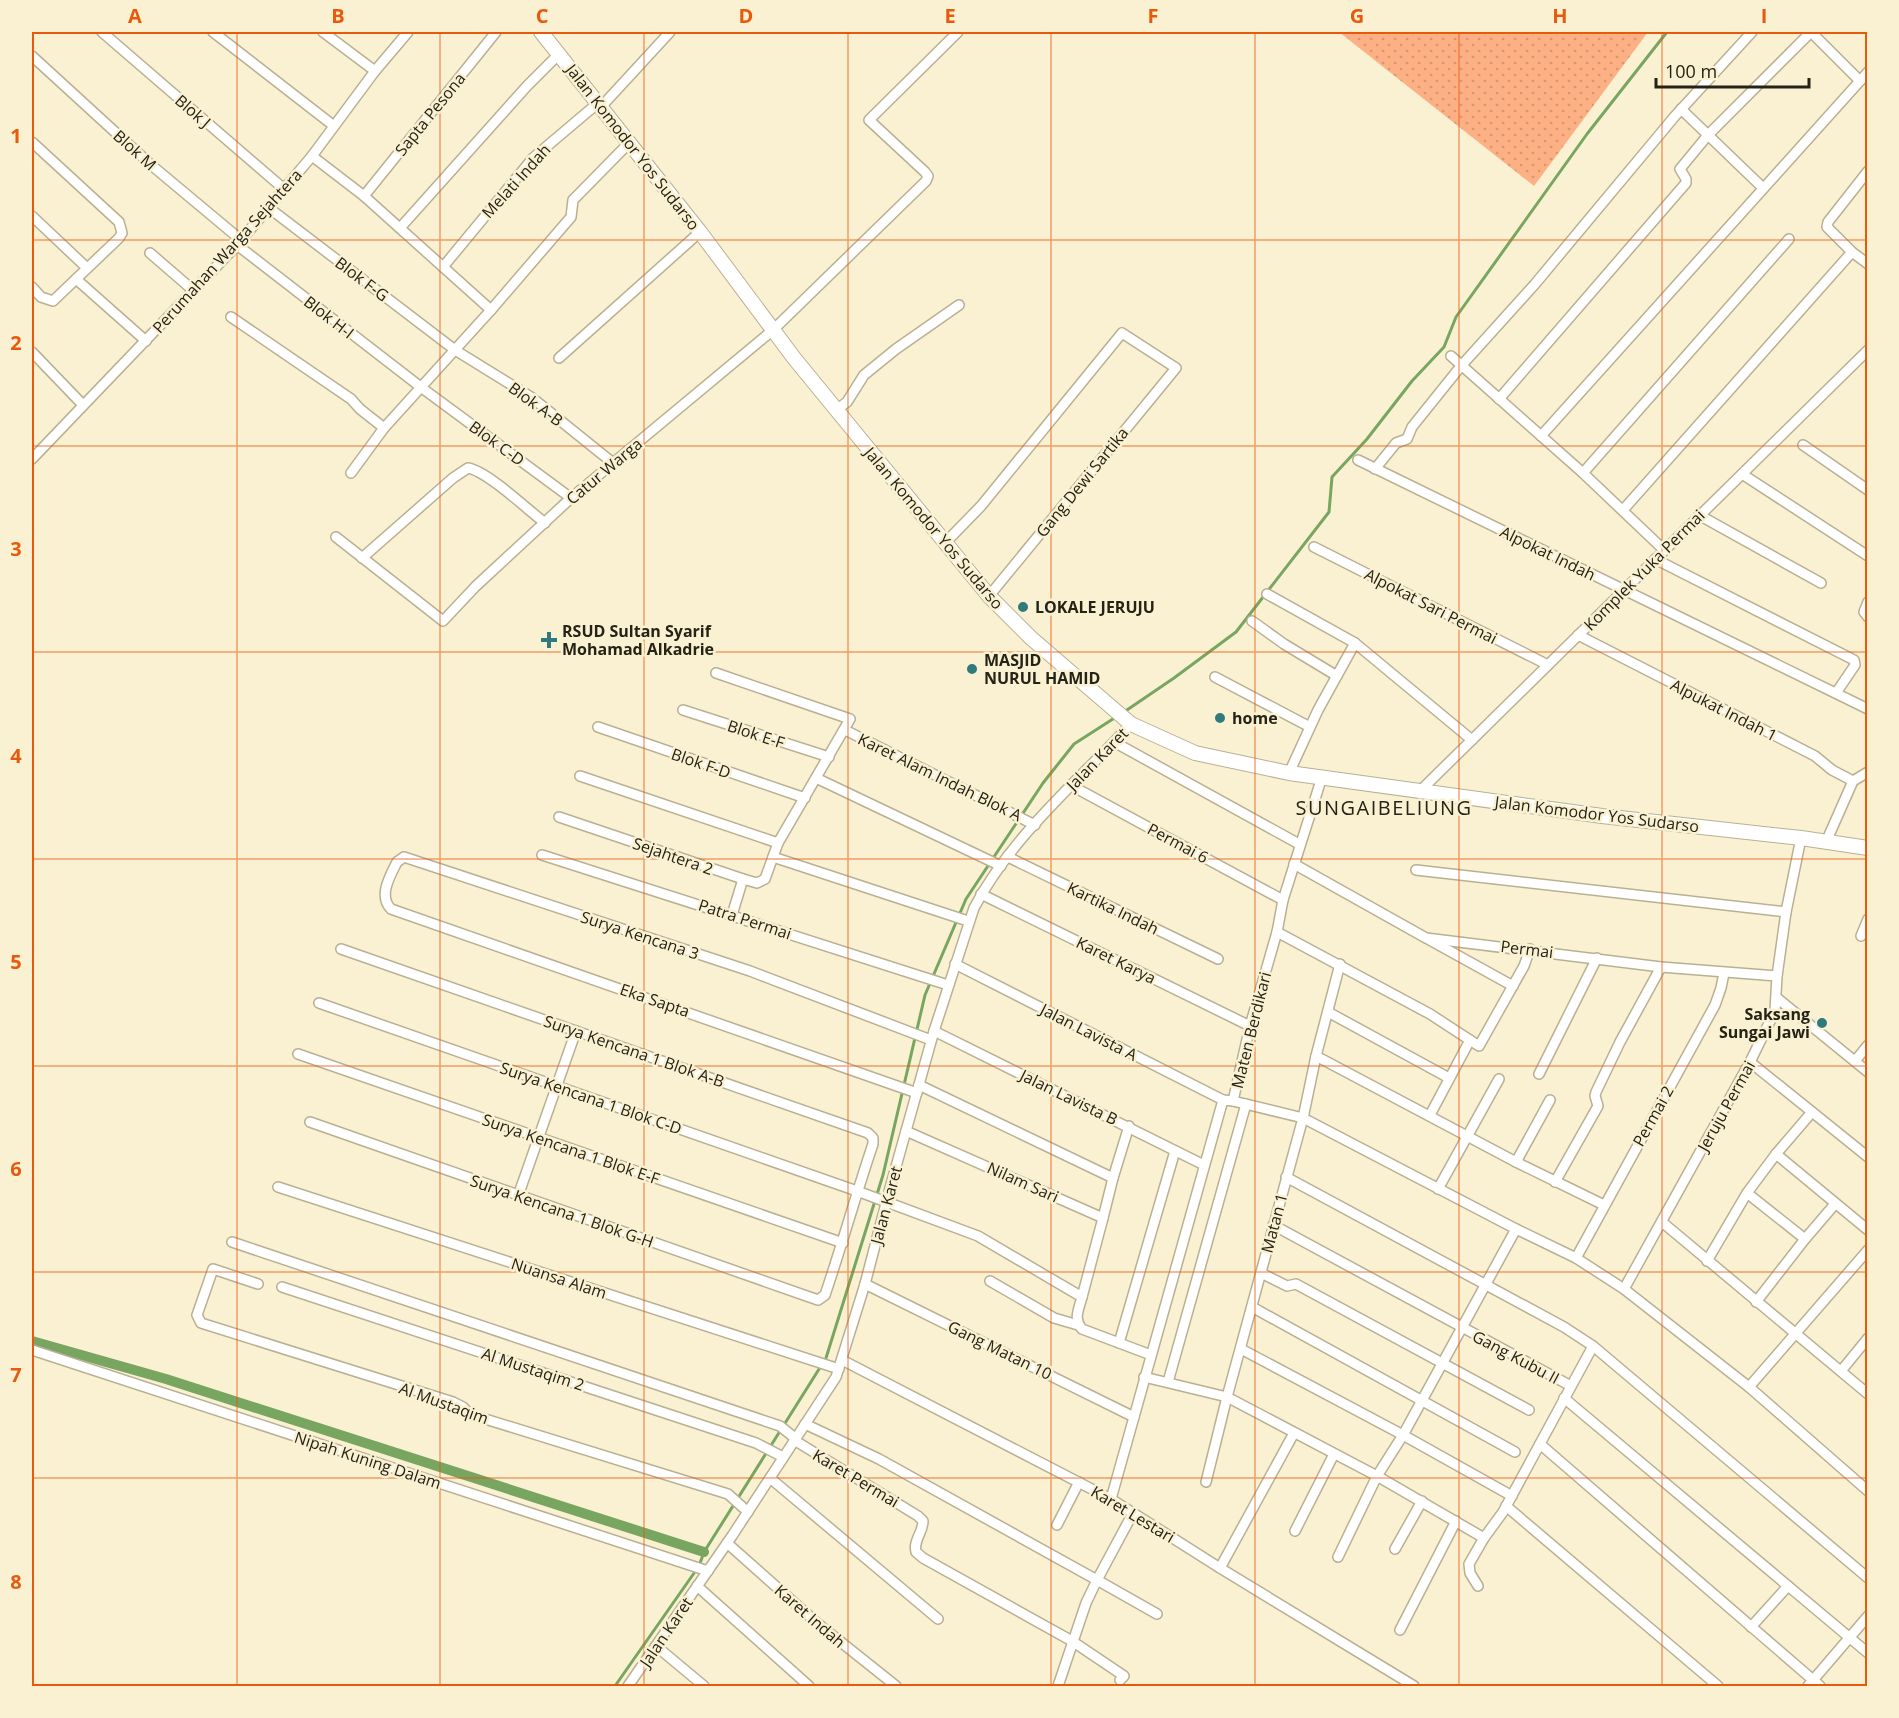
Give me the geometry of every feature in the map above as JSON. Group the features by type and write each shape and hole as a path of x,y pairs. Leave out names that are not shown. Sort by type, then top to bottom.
{"street":[{"name":"Blok J","path":"102,32 284,189"},
{"path":"213,32 334,126"},
{"path":"323,32 375,71"},
{"name":"Perumahan Warga Sejahtera","path":"32,459 35,448 146,341 269,208 408,32"},
{"name":"Sapta Pesona","path":"364,196 496,32"},
{"name":"Melati Indah","path":"443,267 533,158 600,105 669,32"},
{"name":"Catur Warga","path":"362,558 443,621 476,586 571,498 773,330 928,179 925,172 869,120 958,32"},
{"path":"1376,469 1396,443 1407,439 1412,427 1461,366 1535,284 1681,109 1752,32"},
{"path":"1499,399 1686,183 1680,171 1681,166 1708,135 1811,32 1860,81"},
{"name":"Jalan Komodor Yos Sudarso","path":"546,33 559,54 700,232 773,330 904,491 944,544 989,596 1031,638 1130,724 1195,753 1289,773 1602,816 1801,838 1868,848"},
{"path":"400,228 559,54"},
{"name":"Blok M","path":"32,57 239,242"},
{"path":"1541,436 1868,72"},
{"path":"1681,109 1763,188"},
{"path":"32,142 122,227 119,238 53,301 41,297 32,287"},
{"path":"351,473 384,428 422,388 571,217 573,200 630,142"},
{"path":"312,156 364,196 491,310"},
{"path":"1866,175 1828,222 1829,231 1868,264"},
{"name":"Blok F-G","path":"269,208 455,350"},
{"path":"32,216 87,268"},
{"path":"559,358 700,232"},
{"path":"1583,473 1789,239"},
{"name":"Blok H-I","path":"239,242 422,388"},
{"path":"1623,510 1852,252"},
{"path":"150,254 194,291"},
{"path":"76,279 146,341"},
{"path":"836,410 847,402 864,375 896,349 908,343 959,305"},
{"path":"231,317 351,399 384,428"},
{"name":"Gang Dewi Sartika","path":"944,544 981,507 1122,333 1176,368 989,596"},
{"name":"Blok A-B","path":"455,350 531,397 613,463"},
{"name":"Komplek Yuka Permai","path":"1421,790 1868,350"},
{"path":"32,351 82,405"},
{"path":"1451,356 1583,473 1664,550"},
{"name":"Blok C-D","path":"422,388 571,498"},
{"path":"1803,445 1868,490"},
{"name":"Alpokat Indah","path":"1358,460 1868,709"},
{"path":"336,537 362,558 453,478 468,468 474,469 487,478 545,523"},
{"path":"1742,474 1868,556"},
{"path":"1699,516 1821,583"},
{"name":"Alpokat Sari Permai","path":"1314,547 1548,665"},
{"path":"1655,559 1854,660 1855,665 1836,693"},
{"path":"1267,594 1354,643 1472,740"},
{"path":"1868,602 1864,612 1868,617"},
{"path":"1252,621 1284,644 1337,675"},
{"name":"Alpukat Indah 1","path":"1578,635 1815,756 1832,770 1853,781"},
{"path":"1289,773 1354,643"},
{"path":"716,673 848,717 849,722 778,843 765,879 761,882 743,879 732,915"},
{"path":"1215,677 1310,727"},
{"name":"Blok E-F","path":"683,710 829,757"},
{"name":"Jalan Karet","path":"628,1686 770,1478 779,1455 805,1424 831,1386 865,1284 884,1201 906,1131 930,1036 955,963 966,920 999,865 1008,857 1031,823 1072,786 1130,724"},
{"name":"Blok F-D","path":"598,727 805,798"},
{"name":"Karet Alam Indah Blok A","path":"845,730 1031,823"},
{"path":"1114,742 1299,844"},
{"path":"1826,843 1853,781 1868,772"},
{"path":"580,776 778,843"},
{"name":"Maten Berdikari","path":"1111,1498 1204,1166 1228,1101 1277,932 1283,900 1299,844 1322,777"},
{"path":"816,778 999,865"},
{"name":"Permai 6","path":"1072,786 1283,900"},
{"name":"Sejahtera 2","path":"559,817 743,879"},
{"name":"Jeruju Permai","path":"1624,1288 1750,1062 1775,1011 1777,976 1786,912 1801,838"},
{"name":"Patra Permai","path":"542,855 946,984"},
{"path":"773,857 966,920"},
{"name":"Kartika Indah","path":"1008,857 1218,959"},
{"name":"Surya Kencana 3","path":"392,909 387,905 384,896 396,862 404,858 750,971 905,1030 930,1036"},
{"name":"Permai","path":"1294,864 1426,938 1530,949 1661,967 1777,976"},
{"path":"1416,870 1786,912"},
{"name":"Karet Karya","path":"981,894 1250,1026"},
{"name":"Eka Sapta","path":"392,909 916,1089 1113,1178"},
{"path":"1861,936 1868,919"},
{"path":"1277,932 1430,1014 1479,1046 1513,986 1530,949"},
{"path":"1426,938 1513,986"},
{"name":"Surya Kencana 1 Blok A-B","path":"341,949 868,1133 873,1138 873,1144 860,1192 825,1295 821,1299 813,1300"},
{"path":"1539,1074 1597,958"},
{"name":"Jalan Lavista A","path":"955,963 1228,1101 1303,1118 1576,1258 1624,1288 1749,1387 1868,1491"},
{"name":"Matan 1","path":"1206,1482 1303,1118 1316,1056 1340,964"},
{"path":"1555,1182 1598,1106 1596,1092 1661,967"},
{"name":"Permai 2","path":"1576,1258 1715,1005 1724,973"},
{"path":"1777,998 1868,1072"},
{"name":"Surya Kencana 1 Blok C-D","path":"319,1003 860,1192 978,1236 1083,1298"},
{"path":"1328,1012 1449,1078"},
{"path":"518,1196 576,1031"},
{"name":"Jalan Lavista B","path":"930,1036 1129,1126 1204,1166"},
{"path":"1430,1115 1470,1040"},
{"path":"1856,1061 1868,1046"},
{"name":"Surya Kencana 1 Blok E-F","path":"298,1054 843,1243"},
{"path":"1316,1056 1516,1162 1604,1205"},
{"path":"1750,1062 1868,1157"},
{"path":"1438,1189 1499,1079"},
{"path":"1516,1162 1550,1100"},
{"path":"1168,1382 1246,1104"},
{"path":"1707,1261 1747,1193 1812,1112"},
{"name":"Surya Kencana 1 Blok G-H","path":"309,1122 813,1300"},
{"path":"1078,1325 1077,1317 1129,1126"},
{"name":"Nilam Sari","path":"906,1131 1103,1218"},
{"path":"1119,1343 1176,1151"},
{"path":"1776,1154 1868,1230"},
{"path":"1286,1177 1564,1327 1593,1346 1868,1578"},
{"name":"Nuansa Alam","path":"278,1187 812,1360 839,1366"},
{"path":"1747,1193 1805,1239"},
{"path":"1756,1302 1835,1204"},
{"path":"1662,1222 1868,1394"},
{"name":"Gang Kubu II","path":"1273,1225 1571,1386"},
{"path":"1338,1557 1377,1476 1423,1400 1516,1229"},
{"name":"Karet Permai","path":"232,1242 780,1426 794,1438 918,1516 923,1526 914,1545 916,1552 1072,1641"},
{"path":"1749,1387 1868,1250"},
{"name":"Al Mustaqim","path":"258,1284 213,1269 197,1315 201,1323 453,1402 463,1407 469,1414 728,1494 746,1511"},
{"path":"1261,1273 1287,1286 1296,1284 1529,1410"},
{"path":"990,1281 1054,1318 1078,1325 1082,1329 1151,1355"},
{"name":"Gang Matan 10","path":"865,1284 1134,1417"},
{"name":"Al Mustaqim 2","path":"282,1287 756,1443 779,1455"},
{"path":"1252,1307 1515,1452"},
{"path":"1841,1371 1868,1338"},
{"path":"1478,1586 1470,1573 1470,1564 1512,1496 1593,1346"},
{"path":"1241,1349 1403,1434 1512,1496"},
{"name":"Nipah Kuning Dalam","path":"32,1350 706,1570"},
{"name":"Karet Lestari","path":"839,1366 1111,1498 1220,1568 1414,1686"},
{"path":"1144,1377 1227,1397 1377,1476 1484,1538"},
{"path":"1564,1398 1868,1653"},
{"path":"805,1424 879,1460 1157,1614"},
{"path":"1220,1568 1294,1433"},
{"path":"1540,1444 1751,1627 1813,1685 1848,1637 1868,1616"},
{"path":"1295,1531 1335,1454"},
{"path":"770,1478 938,1619"},
{"path":"1057,1525 1079,1482"},
{"path":"1395,1549 1422,1502"},
{"path":"1506,1506 1718,1686"},
{"path":"1058,1686 1086,1603 1133,1513"},
{"path":"1400,1630 1456,1521"},
{"name":"Karet Indah","path":"727,1543 817,1623 896,1686"},
{"path":"697,1586 809,1686"},
{"path":"1751,1627 1788,1586"},
{"path":"1072,1641 1124,1676 1120,1680"},
{"path":"656,1646 704,1686"}],"shaded area":[{"path":"1339,32 1648,32 1534,186"}],"waterway":[{"path":"1124,712 1236,632 1329,512 1332,477 1367,439 1412,381 1444,347 1456,317 1587,134 1667,32"},
{"path":"615,1686 699,1566 704,1552 826,1358 883,1175 925,995 966,899 1043,783 1074,744 1116,717"},
{"path":"32,1341 166,1379 704,1552"}],"place":[{"name":"LOKALE JERUJU","path":"1023,607"},
{"name":"RSUD Sultan Syarif Mohamad Alkadrie","path":"549,640"},
{"name":"MASJID NURUL HAMID","path":"972,669"},
{"name":"home","path":"1220,718"},
{"name":"Saksang Sungai Jawi","path":"1822,1023"}],"district":[{"name":"SUNGAIBELIUNG","path":"1384,808"}]}
